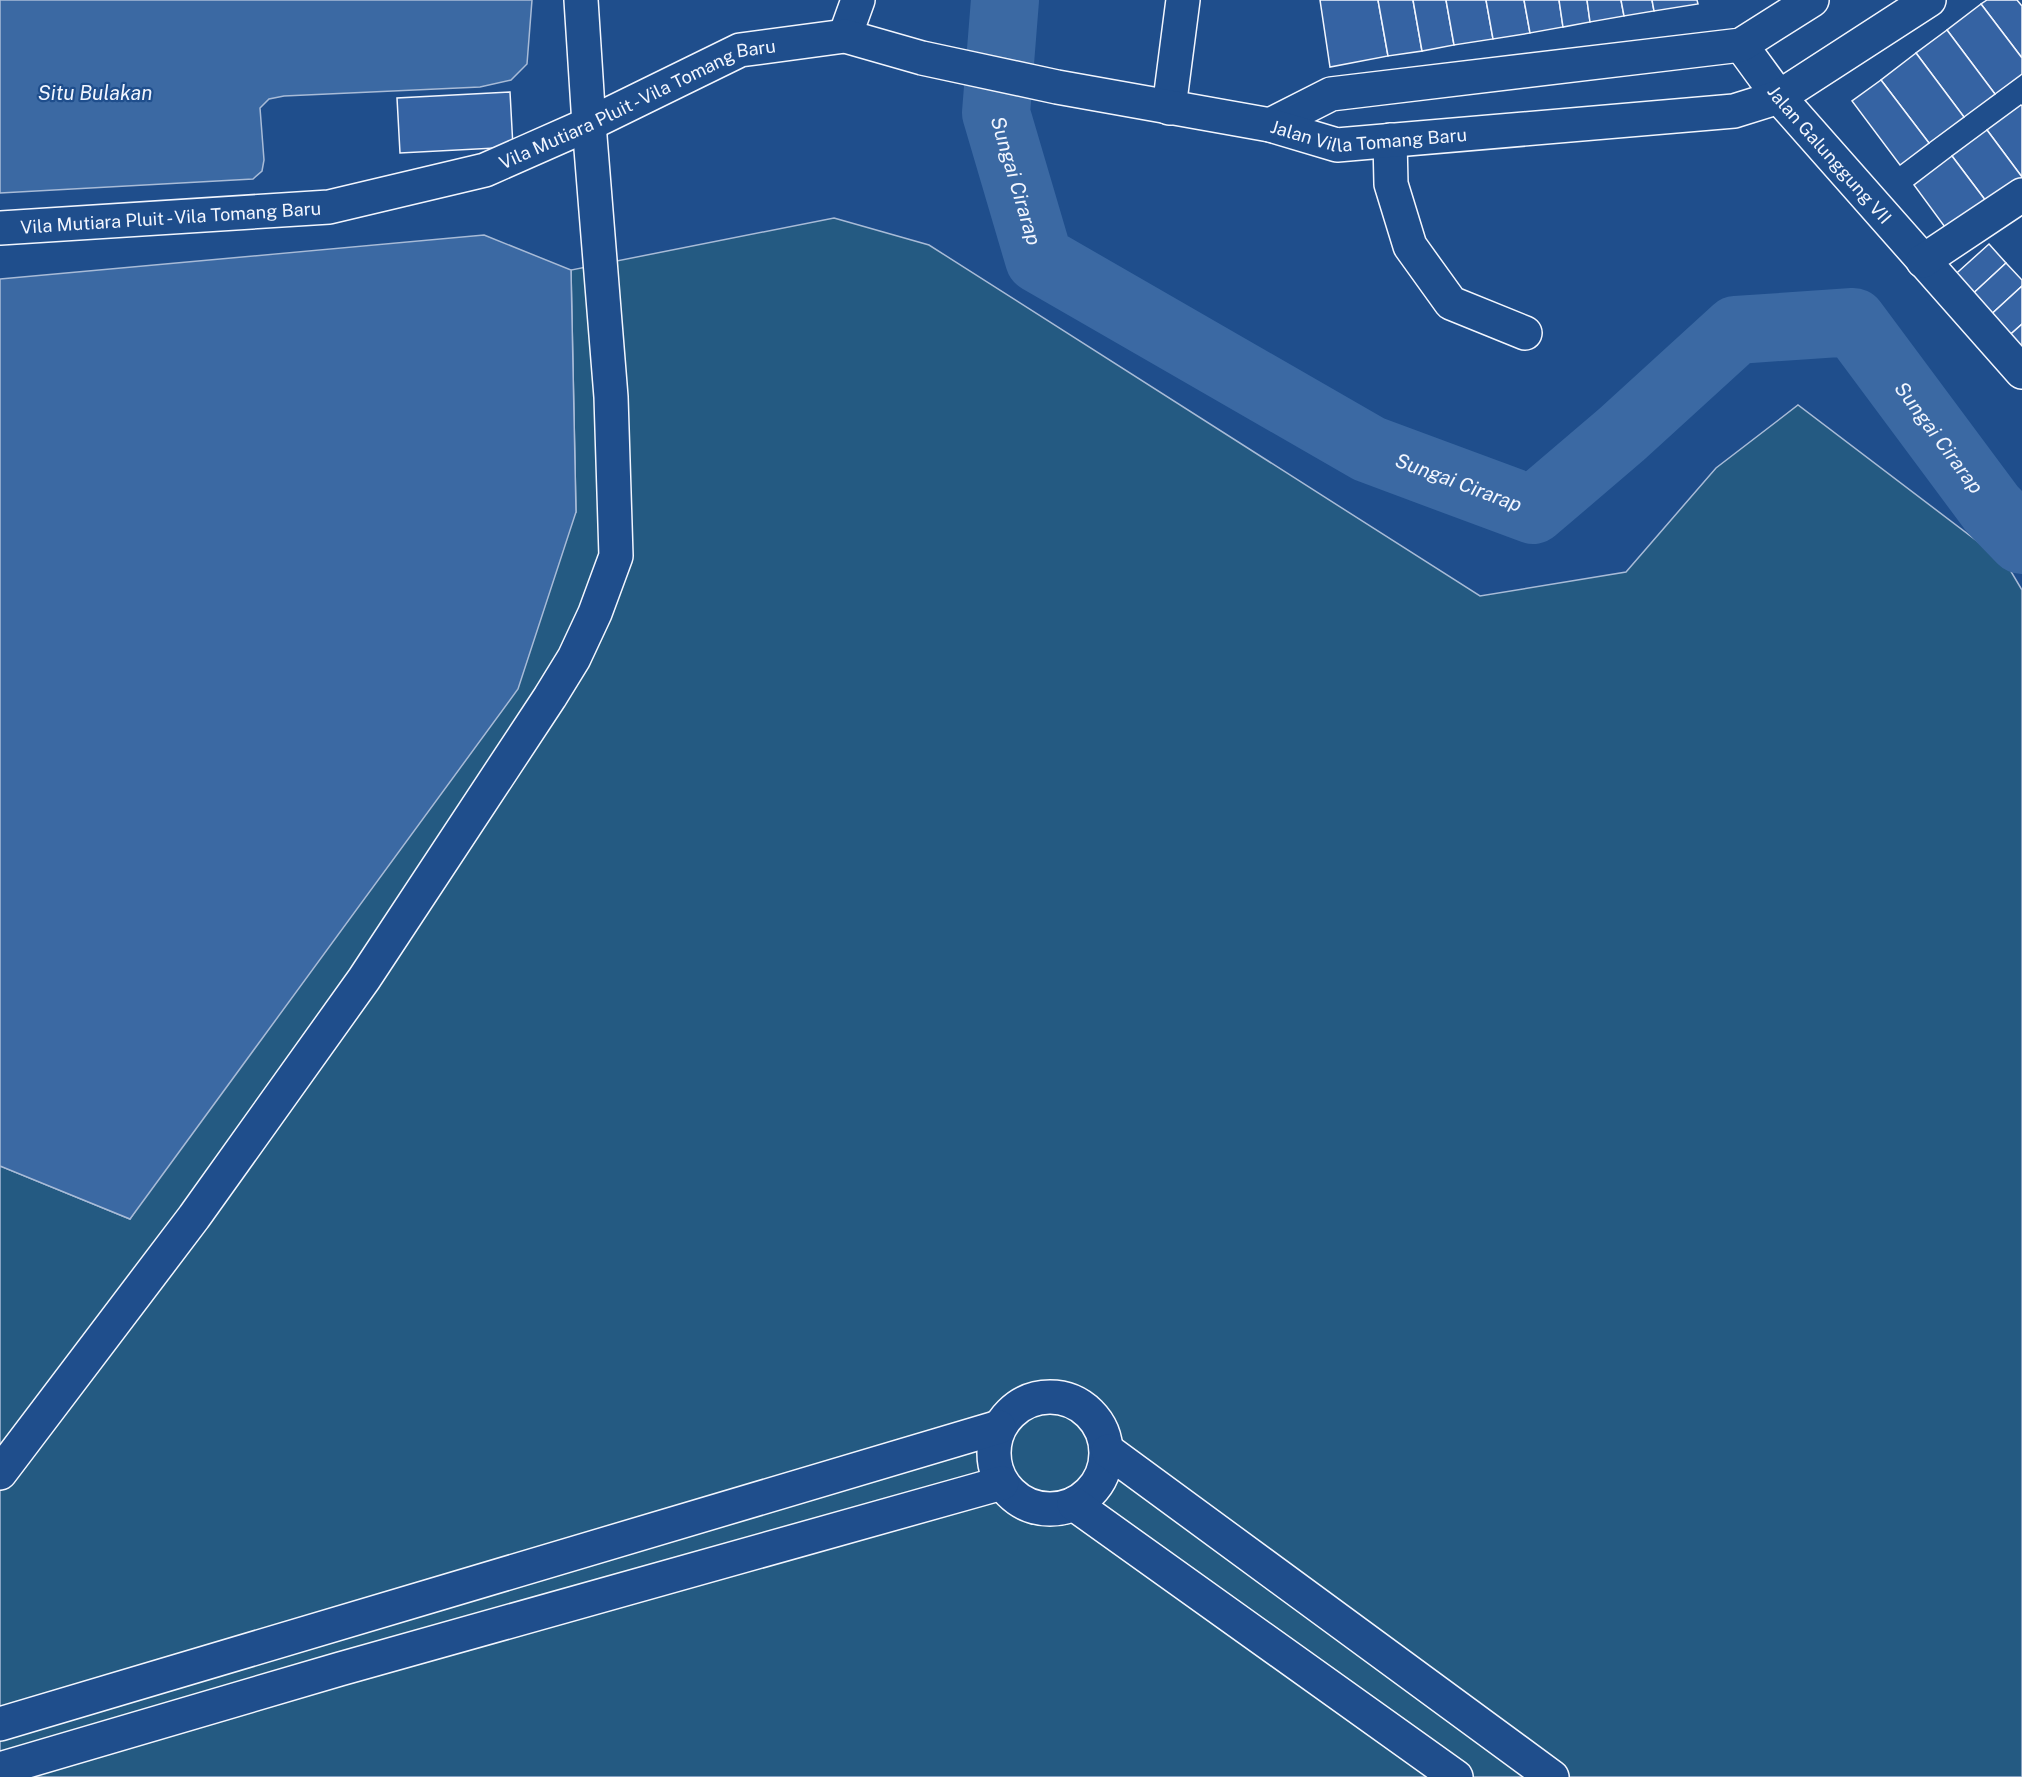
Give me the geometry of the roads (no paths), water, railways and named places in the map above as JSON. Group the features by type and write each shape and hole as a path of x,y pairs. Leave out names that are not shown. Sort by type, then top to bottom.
{"street":[{"path":"0,1473 194,1217 364,979 550,697 574,658 595,613 616,556 611,397 581,0"},
{"path":"845,36 858,0"},
{"path":"1169,108 1183,0"},
{"name":"Jalan Villa Tomang Baru","path":"1270,125 1331,94 1741,45 1812,0"},
{"name":"Jalan Villa Tomang Baru","path":"1270,125 1338,145 1734,111 1779,97 1929,0"},
{"name":"Vila Mutiara Pluit - Vila Tomang Baru","path":"0,228 329,207 485,170 589,124 740,50 845,36 926,59 1057,87 1270,125"},
{"name":"Jalan Galunggung VII","path":"1741,45 1779,97 2022,372"},
{"path":"1390,140 1391,184 1410,246 1451,303 1525,333"},
{"path":"1923,261 2022,195"},
{"path":"1108,1450 1100,1479 1089,1494 1074,1504 1052,1509 1033,1507 1015,1498 1002,1484 995,1465 993,1446 999,1427 1011,1411 1028,1400 1047,1396 1067,1399 1084,1408 1098,1422 1108,1450 1552,1777"},
{"path":"0,1724 999,1427"},
{"path":"0,1769 340,1669 1002,1484"},
{"path":"1074,1504 1456,1777"},
{"path":"328,1627 340,1669"}],"water":[{"name":"Situ Bulakan","path":"0,0 532,0 527,64 511,80 480,87 284,96 269,99 260,108 264,160 262,171 253,179 0,193"},
{"path":"484,235 571,270 576,512 518,689 130,1219 0,1166 0,279"}],"waterway":[{"name":"Sungai Cirarap","path":"1005,0 996,113 1039,259 1369,449 1533,510 1622,434 1736,330 1853,322 1992,509 2022,540"}]}
